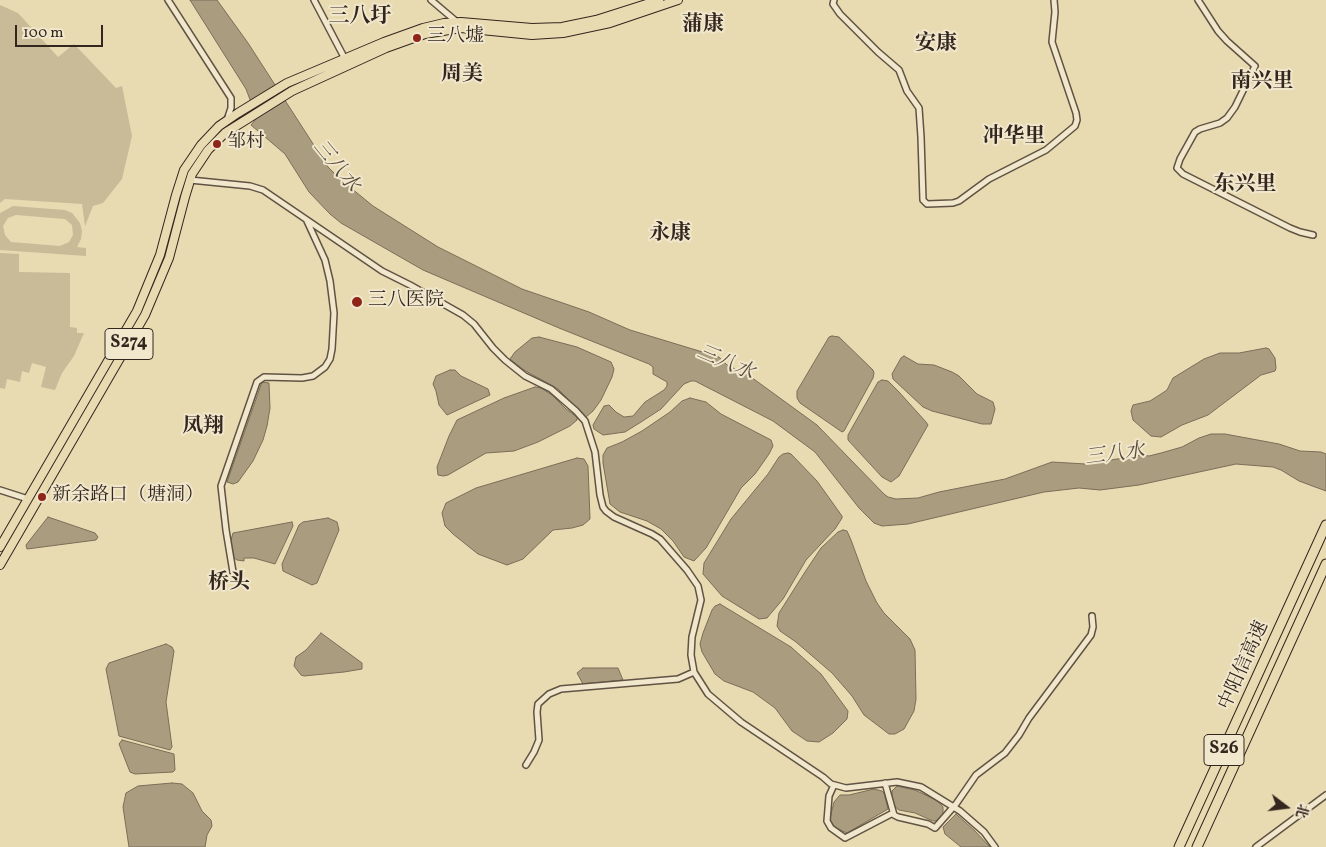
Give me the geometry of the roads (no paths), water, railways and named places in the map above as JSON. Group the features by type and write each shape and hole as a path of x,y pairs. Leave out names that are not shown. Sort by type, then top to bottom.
{"highway":[{"name":"中阳信高速","path":"1179,847 1326,525"},
{"name":"中阳信高速","path":"1197,847 1326,564"}],"main road":[{"name":"S274","path":"0,547 137,310 160,255 184,170 207,137 227,120 288,83 411,32 436,25 458,22 532,28 562,27 596,20 659,0"},
{"name":"S274","path":"0,565 145,315 169,258 190,180 200,161 214,143 243,121 292,91 386,48 424,34 445,29 462,28 532,35 563,33 610,23 678,0"}],"street":[{"path":"168,0 231,98 231,108 227,120"},
{"path":"314,0 345,59"},
{"path":"431,0 458,22"},
{"path":"834,0 833,4 840,14 899,70 907,91 919,108 924,200 927,204 959,201 989,180 1046,150 1074,126 1077,120 1076,113 1052,42 1055,12 1054,0"},
{"path":"1198,0 1218,31 1255,66 1235,107 1227,118 1220,123 1200,128 1195,132 1177,168 1183,174 1290,228 1313,234"},
{"path":"190,180 257,188 269,193 306,221 382,271 469,319 479,328 493,348 505,360 525,376 551,389 580,416 589,431 595,452 603,507 614,517 660,539 687,570 700,589 701,600 691,646 691,655 694,672 708,694 727,711 834,786 846,788 901,782 920,787 954,807 981,829 994,847"},
{"path":"233,572 221,486 257,382 264,377 302,378 313,376 325,367 330,360 334,313 330,281 325,260 306,221"},
{"path":"0,490 28,499"},
{"path":"885,783 893,813 898,817 928,824 935,828 954,807 976,775 1004,753 1019,735 1029,718 1089,638 1093,627 1092,616"},
{"path":"526,765 538,744 538,704 549,694 560,689 678,679 694,672"},
{"path":"834,786 829,796 827,822 831,828 845,838 893,813"},
{"path":"1256,847 1326,795"}],"water":[{"name":"三八水","path":"190,0 217,0 248,43 328,167 373,206 438,247 522,289 589,312 630,330 719,357 727,365 751,377 817,425 888,497 896,499 918,498 1005,479 1052,462 1086,464 1142,455 1149,456 1182,447 1211,434 1225,434 1279,444 1300,451 1326,454 1326,491 1299,481 1273,467 1236,464 1139,485 1100,490 1079,488 1044,492 908,524 882,526 874,523 859,508 815,452 773,421 695,381 684,384 661,409 625,432 603,435 594,429 593,425 604,406 609,405 624,417 633,416 645,402 664,390 667,382 653,374 653,367 649,364 423,270 341,223 309,192 285,154 251,125 257,118 246,89"},
{"path":"539,337 577,347 611,362 614,369 612,377 601,400 586,417 558,389 524,370 510,359 515,352 532,338"},
{"path":"829,337 839,337 874,373 873,378 842,432 800,403 797,398 797,391"},
{"path":"1269,349 1275,358 1275,371 1261,375 1208,415 1182,425 1161,437 1151,436 1133,420 1131,411 1133,405 1150,401 1161,394 1167,390 1173,378 1204,359 1220,353 1239,353"},
{"path":"904,356 918,364 934,365 952,372 959,376 977,394 993,402 995,409 991,424 982,424 923,407 893,379 892,374"},
{"path":"450,370 455,370 461,376 488,389 490,395 447,415 439,405 433,384 436,376"},
{"path":"882,380 888,381 928,425 899,476 891,482 882,477 848,440 848,435 878,382"},
{"path":"262,382 269,383 270,408 267,426 253,461 238,482 233,484 227,482"},
{"path":"535,387 541,388 552,395 577,417 577,420 570,426 538,442 514,451 486,453 448,475 438,475 437,467 457,420 504,398"},
{"path":"690,398 706,402 721,414 771,440 773,446 755,474 741,488 706,548 694,561 684,557 673,541 661,529 647,521 620,512 610,504 603,463 603,455 607,448 642,431 670,412 682,401"},
{"path":"788,453 817,481 842,518 835,529 806,560 783,599 767,618 759,619 722,596 703,574 704,563 731,519 768,474 779,457"},
{"path":"577,458 584,459 588,466 590,519 583,525 553,530 523,559 507,565 478,554 445,526 442,513 446,503 476,488"},
{"path":"48,517 95,533 98,537 96,540 27,549 26,545"},
{"path":"328,518 337,522 339,530 317,583 312,585 283,571 282,564 299,525 303,522"},
{"path":"292,522 293,526 275,564 254,558 244,558 244,561 233,557 231,540 233,533"},
{"path":"847,531 866,581 877,603 884,613 910,639 915,650 916,699 914,711 904,729 895,734 889,734 864,715 852,696 832,673 780,631 777,626 779,613 821,548 838,532"},
{"path":"720,604 791,647 821,674 848,711 847,719 833,733 819,742 807,741 792,731 775,708 753,692 724,681 715,674 702,652 700,644 712,610"},
{"path":"321,633 362,663 362,669 301,675 294,666 296,657 306,650"},
{"path":"166,644 172,647 174,651 166,702 172,747 170,750 119,736 106,669 109,663"},
{"path":"583,668 618,668 623,680 583,684 577,673"},
{"path":"122,740 174,754 175,770 173,772 135,774 130,772 119,744"},
{"path":"182,784 193,793 202,811 211,820 212,826 207,835 205,847 129,847 123,807 126,793 138,786"},
{"path":"897,786 915,790 938,801 943,807 943,814 936,821 933,821 915,813 899,810 894,806 892,795 892,791"},
{"path":"874,789 884,793 888,809 847,833 832,826 830,818 834,802 840,795 849,795"},
{"path":"956,814 990,847 961,847 945,834 943,827"}],"place":[{"name":"三八墟","path":"417,38"},
{"name":"邹村","path":"217,144"},
{"name":"三八医院","path":"357,302"},
{"name":"新余路口（塘洞）","path":"42,497"}],"district":[{"name":"三八圩","path":"360,18"},
{"name":"蒲康","path":"703,26"},
{"name":"安康","path":"936,45"},
{"name":"周美","path":"462,76"},
{"name":"南兴里","path":"1262,83"},
{"name":"冲华里","path":"1014,138"},
{"name":"东兴里","path":"1245,186"},
{"name":"永康","path":"670,235"},
{"name":"凤翔","path":"203,428"},
{"name":"桥头","path":"229,584"}]}
